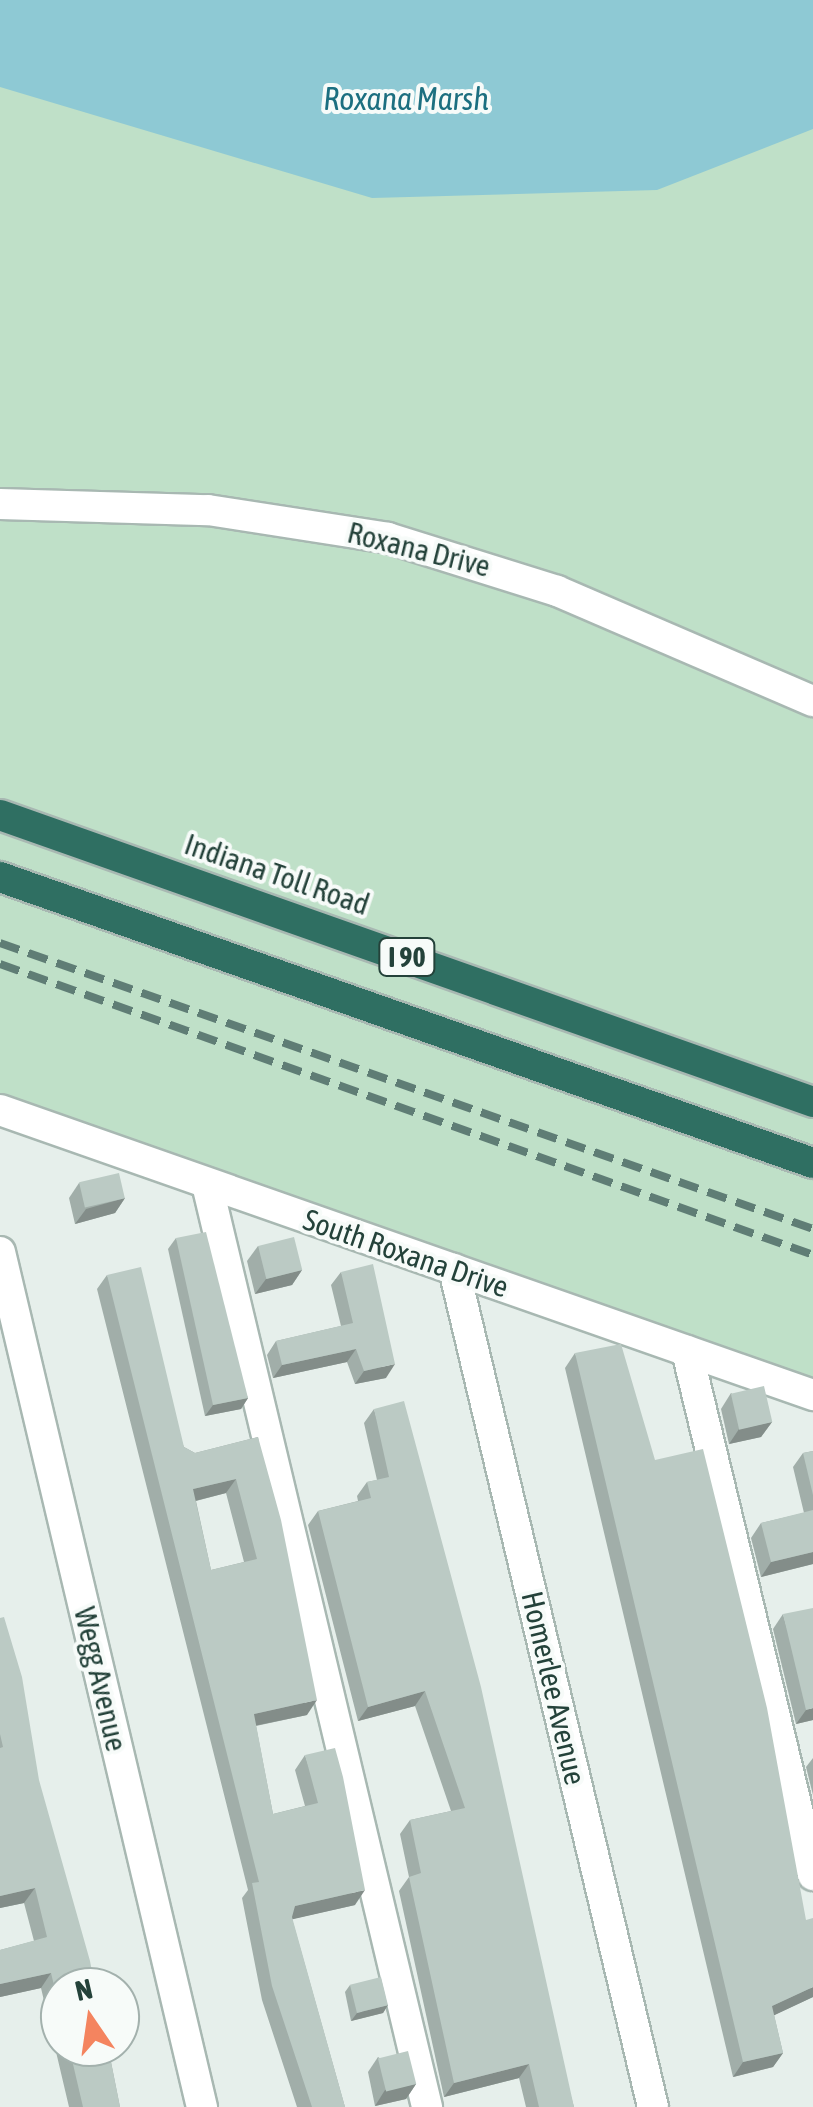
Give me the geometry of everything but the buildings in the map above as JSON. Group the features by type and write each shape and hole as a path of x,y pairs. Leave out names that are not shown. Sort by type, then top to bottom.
{"highway":[{"name":"Indiana Toll Road","path":"0,815 813,1102"},
{"name":"I 90","path":"0,877 813,1163"}],"street":[{"name":"Roxana Drive","path":"0,504 208,510 402,542 556,591 813,701"},
{"name":"South Roxana Drive","path":"0,1110 813,1395"},
{"path":"207,1184 427,2107"},
{"name":"Wegg Avenue","path":"0,1252 202,2107"},
{"name":"Homerlee Avenue","path":"454,1269 654,2107"},
{"path":"687,1351 813,1874"}],"green space":[{"path":"0,0 813,120 813,1395 0,1110"}],"water":[{"name":"Roxana Marsh","path":"0,0 813,0 813,129 657,190 372,198 0,87"}],"railway":[{"path":"0,943 813,1229"},
{"path":"0,964 813,1255"}]}
